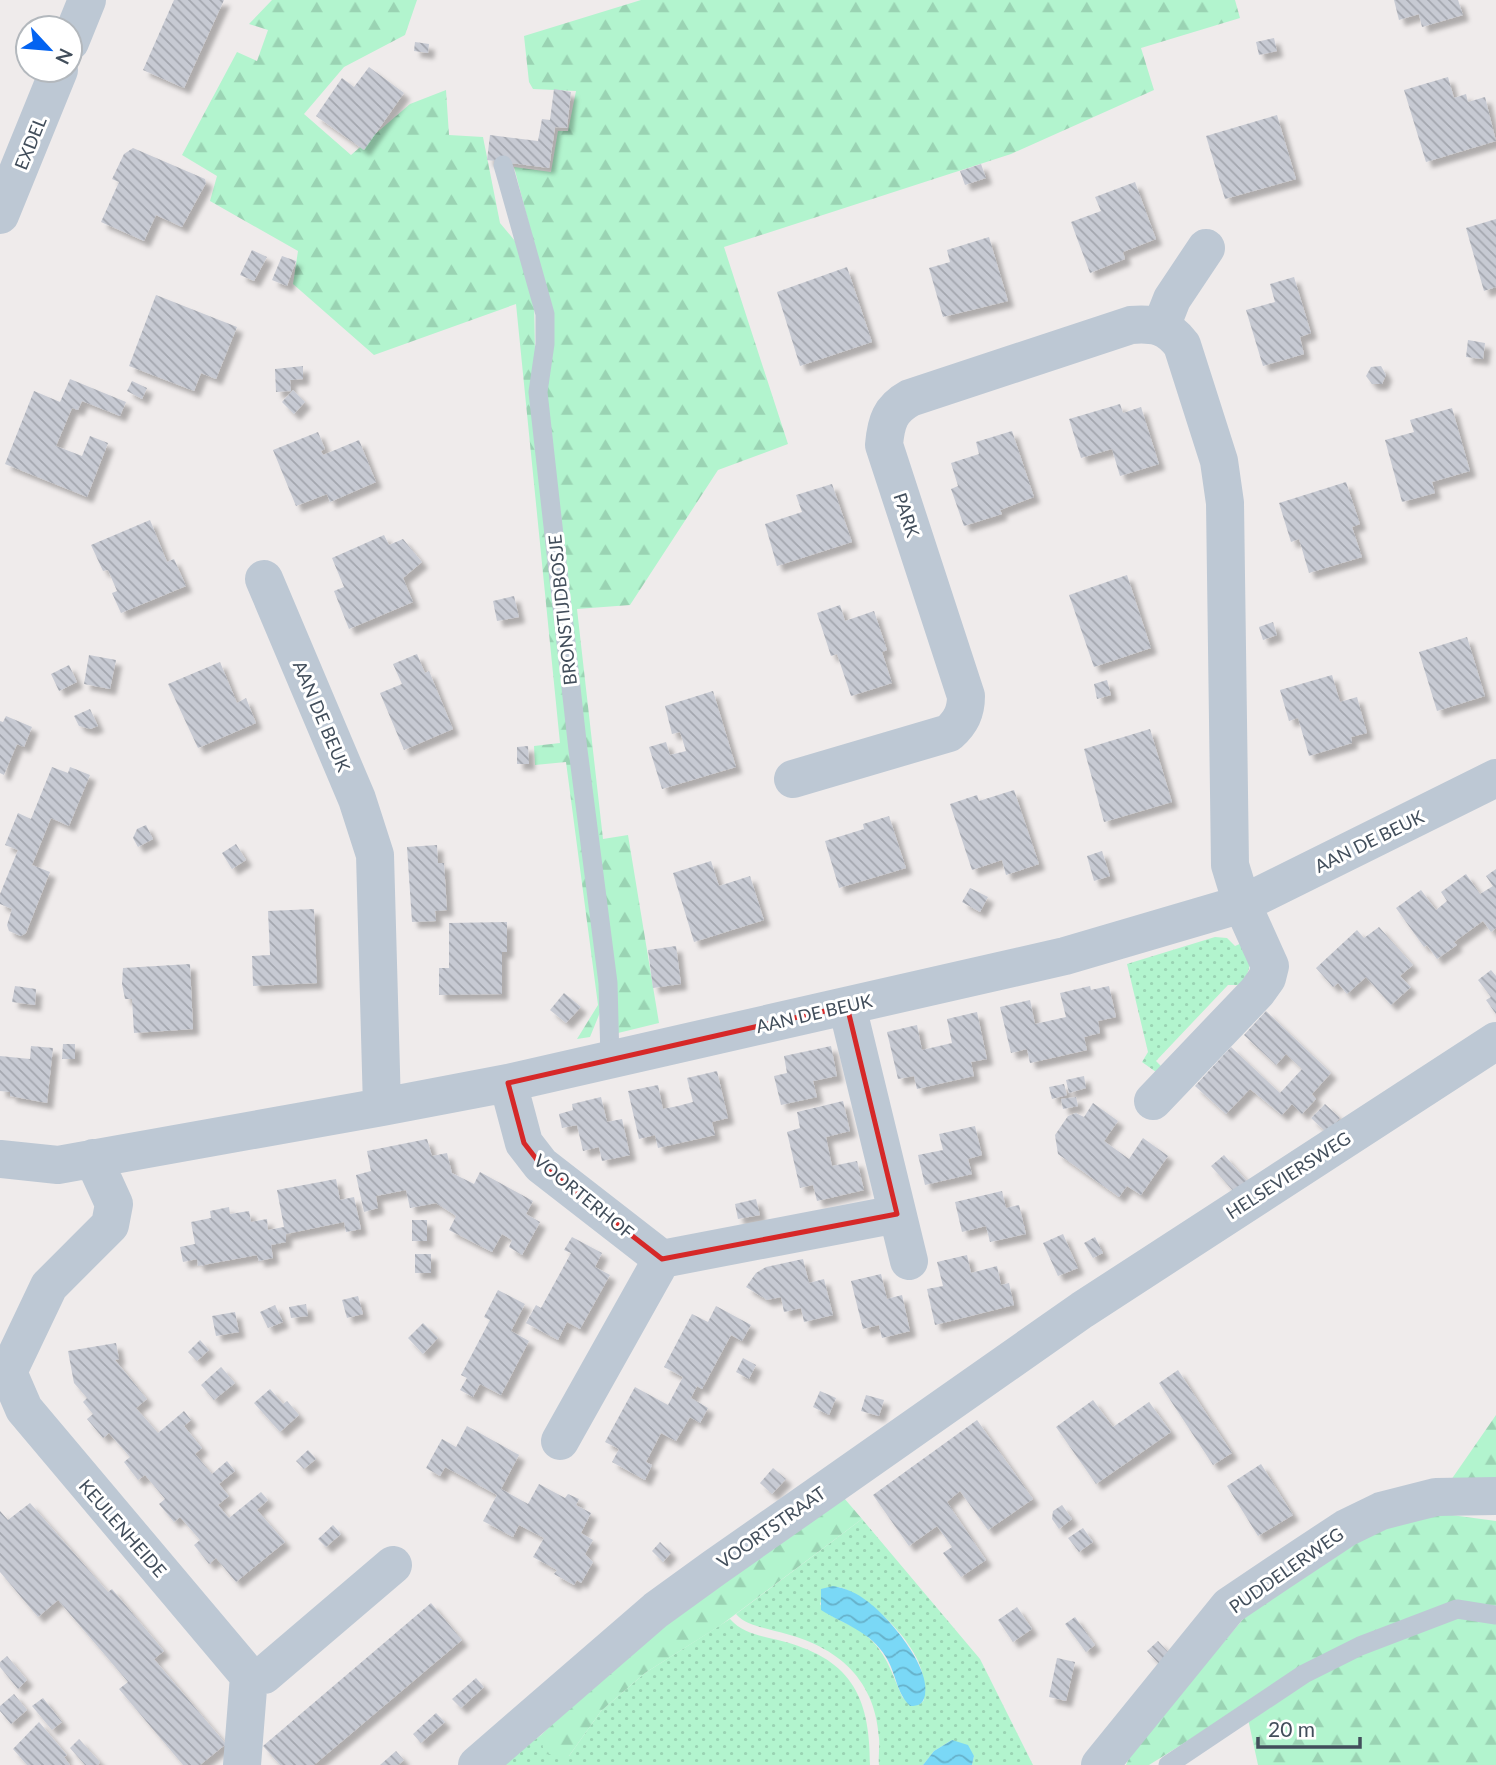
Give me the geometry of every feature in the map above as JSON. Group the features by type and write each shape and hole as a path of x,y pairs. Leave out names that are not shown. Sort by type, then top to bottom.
{"street":[{"name":"EXDEL","path":"0,215 13,144 50,84"},
{"path":"1153,1101 1267,978 1270,966 1241,904 1230,865 1222,476 1182,345 1173,333 1161,327 1172,299 1206,248"},
{"name":"PARK","path":"793,779 949,733 957,725 966,707 965,696 884,444 888,417 897,405 910,398 1132,326 1150,324 1161,327"},
{"name":"AAN DE BEUK","path":"264,579 357,799 375,855 382,1107"},
{"name":"AAN DE BEUK","path":"0,1159 58,1165 508,1083 1065,956 1241,904 1496,778"},
{"path":"847,1006 909,1261"},
{"name":"HELSEVIERSWEG","path":"1082,1310 1496,1041"},
{"name":"VOORTERHOF","path":"508,1083 524,1143 541,1165 662,1259"},
{"name":"KEULENHEIDE","path":"93,1158 114,1204 110,1225 48,1286 4,1371 24,1409 250,1676"},
{"path":"560,1441 662,1259 897,1214"},
{"name":"VOORTSTRAAT","path":"477,1765 656,1610 943,1405 1082,1310"},
{"name":"PUDDELERWEG","path":"1100,1765 1229,1606 1258,1586 1346,1528 1381,1511 1436,1497 1496,1496"},
{"path":"242,1765 250,1676 264,1675 393,1565"}],"lane":[{"name":"BRONSTIJDBOSJE","path":"503,165 545,314 545,344 538,393 578,750 608,983 611,1060"},
{"path":"1168,1765 1304,1674 1360,1646 1457,1609 1496,1615"}],"highlighted area":[{"path":"847,1006 897,1214 662,1259 541,1165 524,1143 508,1083"}],"green space":[{"path":"272,0 417,0 405,35 344,67 304,114 351,155 410,104 446,90 449,135 483,137 500,223 515,241 534,299 535,352 603,991 601,1010 590,1037 577,1039 598,1005 566,762 535,765 534,746 560,743 516,304 374,355 293,284 298,251 210,201 217,176 182,155 237,52 257,61 268,30 249,24"},
{"path":"641,0 1235,0 1240,18 1141,48 1154,90 1011,154 724,247 788,444 718,470 630,605 577,609 603,839 628,835 659,1023 618,1033 546,391 550,305 514,167 551,172 558,131 568,131 576,91 533,89 529,82 524,36"},
{"path":"1215,937 1227,938 1235,946 1244,942 1250,959 1247,974 1241,985 1228,985 1156,1061 1161,1066 1156,1072 1142,1062 1148,1052 1127,964"},
{"path":"1496,1415 1496,1485 1451,1480"},
{"path":"838,1491 862,1519 721,1625 645,1673 601,1711 569,1756 544,1754 541,1735 660,1623"},
{"path":"1429,1512 1496,1521 1496,1765 1258,1765 1245,1705 1149,1765 1126,1765 1134,1747 1262,1597 1338,1548"},
{"path":"862,1519 980,1659 1033,1765 972,1765 974,1756 952,1740 934,1751 923,1765 879,1765 876,1716 860,1680 847,1666 815,1644 759,1627 736,1614","holes":["839,1587 851,1592 889,1621 910,1647 923,1675 924,1700 920,1704 903,1698 885,1658 875,1644 856,1629 829,1614 820,1604 822,1599"]},
{"path":"730,1619 740,1628 752,1633 803,1648 823,1657 839,1669 860,1699 866,1718 870,1765 501,1765 541,1735 569,1756 601,1711 645,1673"}],"water":[{"path":"833,1586 851,1591 867,1601 897,1630 922,1671 925,1695 920,1704 910,1706 905,1701 880,1648 856,1629 821,1610 821,1589"},
{"path":"952,1740 968,1745 974,1756 972,1765 923,1765 934,1751"}],"building":[{"path":"174,0 224,0 184,88 143,70"},
{"path":"1394,0 1458,0 1463,15 1422,27 1419,14 1399,20"},
{"path":"1274,38 1277,51 1259,55 1256,42"},
{"path":"415,42 429,44 428,53 414,51"},
{"path":"369,67 404,93 364,150 316,116 342,78 354,87"},
{"path":"1448,77 1454,98 1466,94 1468,102 1485,97 1496,141 1426,162 1404,90"},
{"path":"554,89 571,92 567,128 555,127 549,168 487,160 490,135 538,141 542,119 550,120"},
{"path":"1277,115 1296,179 1225,199 1206,136"},
{"path":"133,148 205,179 206,183 182,227 156,215 144,241 101,222 119,182 112,179 124,154"},
{"path":"981,164 986,178 965,185 960,171"},
{"path":"1135,182 1156,239 1123,252 1125,259 1090,273 1071,222 1101,211 1095,197"},
{"path":"1496,219 1496,287 1484,291 1466,228"},
{"path":"989,237 1008,301 943,317 929,268 950,262 947,250"},
{"path":"252,250 267,257 254,281 240,275"},
{"path":"282,256 296,261 287,286 272,280"},
{"path":"847,267 872,342 800,366 777,292"},
{"path":"1294,277 1311,333 1300,337 1304,354 1263,366 1246,310 1275,302 1270,284"},
{"path":"156,295 237,327 216,379 201,373 194,391 129,366"},
{"path":"1468,340 1485,343 1483,359 1466,357"},
{"path":"303,366 303,379 290,380 291,391 276,392 275,369"},
{"path":"1381,366 1386,375 1382,384 1372,384 1366,376 1371,367"},
{"path":"70,379 126,402 120,416 82,401 78,410 72,408 56,446 82,456 90,436 108,443 87,497 5,464 34,391 60,402"},
{"path":"132,381 147,388 142,399 127,391"},
{"path":"293,390 305,402 294,414 282,402"},
{"path":"1120,404 1123,413 1141,407 1159,464 1120,476 1112,449 1081,458 1069,419"},
{"path":"1452,408 1470,471 1432,482 1435,493 1402,502 1385,440 1414,432 1410,420"},
{"path":"1012,431 1034,497 1000,510 1002,514 964,526 951,489 958,486 951,463 979,454 976,442"},
{"path":"318,432 325,449 321,451 323,455 359,440 376,482 330,502 327,494 296,506 273,450"},
{"path":"1346,482 1360,524 1352,527 1362,557 1309,573 1299,539 1291,542 1279,503"},
{"path":"832,484 852,542 777,566 765,524 802,512 796,495"},
{"path":"150,520 167,562 174,559 186,586 121,613 112,593 117,591 108,570 103,571 91,545"},
{"path":"384,535 389,545 403,539 422,562 403,578 413,602 349,629 334,591 344,587 332,558"},
{"path":"1127,575 1151,648 1094,667 1069,595"},
{"path":"514,596 519,617 497,621 493,601"},
{"path":"840,605 845,621 874,611 887,650 882,652 892,683 851,696 837,654 831,656 817,613"},
{"path":"1273,622 1277,635 1263,640 1259,627"},
{"path":"1467,637 1485,696 1437,711 1419,652"},
{"path":"417,654 425,673 429,671 453,729 404,750 380,693 402,684 393,664"},
{"path":"89,655 116,660 110,689 84,684"},
{"path":"220,662 237,703 246,698 256,723 198,748 168,684"},
{"path":"69,665 77,682 59,691 51,674"},
{"path":"1332,675 1340,702 1357,697 1367,733 1351,737 1352,743 1309,756 1298,718 1289,721 1280,690"},
{"path":"1107,680 1111,695 1097,699 1094,684"},
{"path":"713,691 736,767 662,789 649,747 666,742 670,755 686,751 680,732 672,734 665,706"},
{"path":"90,709 98,726 90,729 79,726 74,716"},
{"path":"6,716 32,727 24,747 17,744 4,775 0,773 0,721 3,722"},
{"path":"1150,729 1172,802 1104,822 1084,749"},
{"path":"528,746 529,764 517,764 517,747"},
{"path":"52,767 68,773 70,767 90,775 69,826 51,818 32,865 50,872 26,933 21,936 9,931 7,925 12,909 0,904 0,894 18,850 5,845 18,813 31,819"},
{"path":"1014,790 1039,864 1006,875 1002,860 972,870 950,804 977,795 979,801"},
{"path":"889,816 906,868 839,888 825,841 864,829 863,824"},
{"path":"146,825 153,839 138,847 133,838 137,829"},
{"path":"236,844 246,860 232,869 222,853"},
{"path":"437,845 438,863 444,863 447,910 435,911 436,921 412,922 407,847"},
{"path":"1102,851 1110,876 1094,881 1087,856"},
{"path":"711,861 719,886 750,876 764,920 694,942 673,873"},
{"path":"1496,869 1496,928 1491,932 1483,921 1454,942 1457,945 1437,959 1427,945 1424,947 1396,908 1421,890 1436,910 1447,901 1441,892 1466,874 1480,894 1493,886 1486,876"},
{"path":"970,888 988,897 980,912 962,902"},
{"path":"314,909 317,983 253,986 252,956 270,955 268,911"},
{"path":"507,922 507,952 502,952 502,994 439,995 439,968 449,968 449,923"},
{"path":"1379,927 1413,965 1400,976 1411,987 1391,1005 1366,977 1347,994 1338,983 1333,987 1316,968 1357,930 1364,938"},
{"path":"676,946 681,984 653,988 648,950"},
{"path":"190,964 193,1029 134,1033 132,999 125,999 123,968"},
{"path":"1491,970 1496,976 1496,1014 1486,1000 1491,997 1478,980"},
{"path":"15,986 36,989 35,1005 12,1002"},
{"path":"1090,986 1091,990 1109,986 1116,1017 1098,1021 1100,1033 1084,1037 1087,1050 1030,1063 1027,1049 1011,1053 1000,1007 1030,1000 1035,1024 1066,1017 1060,993"},
{"path":"564,993 581,1007 566,1023 550,1010"},
{"path":"1266,1011 1331,1073 1312,1094 1316,1099 1302,1114 1292,1104 1282,1115 1250,1089 1226,1114 1195,1086 1231,1047 1280,1093 1302,1069 1286,1054 1276,1065 1244,1035"},
{"path":"977,1012 987,1059 971,1062 974,1076 917,1089 914,1076 898,1079 887,1032 917,1025 922,1050 952,1043 947,1019"},
{"path":"63,1044 75,1044 75,1059 62,1059"},
{"path":"31,1046 53,1048 47,1103 10,1096 10,1092 0,1091 0,1056 30,1059"},
{"path":"831,1046 837,1076 813,1081 817,1097 781,1105 774,1076 787,1073 784,1056"},
{"path":"717,1071 728,1118 712,1122 715,1135 658,1148 655,1135 639,1139 628,1091 658,1085 663,1109 678,1106 693,1102 687,1078"},
{"path":"1084,1076 1086,1088 1069,1093 1066,1080"},
{"path":"1064,1084 1067,1095 1052,1099 1049,1087"},
{"path":"601,1097 607,1122 622,1119 630,1155 602,1161 599,1147 583,1151 577,1125 562,1128 559,1114 573,1110 572,1104"},
{"path":"1076,1097 1078,1106 1063,1109 1061,1099"},
{"path":"843,1101 850,1131 826,1137 832,1166 857,1161 864,1190 817,1201 813,1185 800,1188 787,1132 800,1128 797,1112"},
{"path":"1093,1103 1118,1121 1104,1141 1129,1159 1143,1138 1168,1156 1141,1195 1127,1186 1119,1197 1058,1154 1055,1135 1068,1116 1076,1113 1084,1117"},
{"path":"1325,1104 1340,1118 1326,1132 1311,1118"},
{"path":"975,1126 982,1155 968,1159 972,1174 925,1185 918,1155 943,1150 939,1134"},
{"path":"427,1139 432,1156 447,1153 452,1173 474,1184 480,1172 533,1201 526,1214 540,1222 522,1255 509,1247 512,1240 502,1234 492,1252 449,1230 456,1216 436,1203 410,1208 406,1190 376,1196 378,1208 364,1212 356,1175 371,1171 367,1151"},
{"path":"1224,1155 1249,1183 1235,1193 1211,1166"},
{"path":"336,1179 340,1200 354,1197 361,1229 346,1232 344,1222 286,1234 286,1242 271,1245 273,1258 259,1261 257,1255 198,1266 197,1259 183,1262 180,1247 195,1244 191,1222 211,1218 210,1211 229,1207 230,1214 249,1211 251,1222 267,1219 268,1230 284,1227 277,1190"},
{"path":"1002,1191 1006,1208 1019,1205 1026,1234 990,1242 986,1226 962,1232 955,1202"},
{"path":"756,1199 760,1215 738,1219 735,1204"},
{"path":"412,1220 427,1220 427,1241 412,1241"},
{"path":"1063,1234 1078,1268 1058,1276 1043,1243"},
{"path":"572,1237 602,1253 595,1267 610,1275 580,1329 567,1322 558,1340 526,1323 536,1305 541,1308 571,1253 564,1250"},
{"path":"1095,1237 1103,1253 1093,1258 1084,1243"},
{"path":"415,1254 431,1254 431,1273 415,1273"},
{"path":"967,1255 971,1273 997,1266 1001,1285 1009,1283 1014,1305 935,1325 927,1289 943,1286 937,1262"},
{"path":"803,1259 809,1283 824,1279 833,1315 804,1322 801,1308 784,1312 781,1297 767,1300 746,1287 756,1273 766,1267"},
{"path":"881,1274 887,1299 902,1295 910,1331 882,1338 879,1325 863,1329 851,1281"},
{"path":"498,1290 525,1304 511,1331 529,1341 501,1395 480,1384 473,1397 460,1390 467,1378 461,1375 490,1320 484,1317"},
{"path":"358,1296 363,1314 347,1318 342,1300"},
{"path":"306,1304 308,1316 291,1318 289,1307"},
{"path":"275,1305 283,1322 268,1328 260,1312"},
{"path":"716,1306 751,1325 742,1341 731,1335 702,1389 697,1386 691,1398 708,1408 700,1423 690,1417 676,1441 661,1433 646,1462 652,1465 645,1480 612,1462 619,1449 605,1442 635,1387 668,1405 683,1377 664,1367 692,1314 708,1322"},
{"path":"235,1312 239,1332 216,1336 212,1316"},
{"path":"423,1323 438,1338 423,1354 408,1338"},
{"path":"200,1340 209,1350 197,1361 188,1352"},
{"path":"116,1343 119,1359 115,1360 147,1399 136,1408 158,1433 184,1411 191,1420 184,1426 202,1448 195,1454 212,1474 227,1461 235,1471 219,1484 229,1496 218,1505 229,1518 261,1492 268,1500 257,1510 285,1542 236,1582 216,1558 209,1564 194,1545 200,1540 180,1517 174,1522 159,1504 165,1499 145,1475 138,1480 124,1462 130,1457 109,1433 103,1438 87,1419 93,1414 83,1402 87,1398 74,1383 68,1351"},
{"path":"743,1358 756,1365 749,1379 736,1372"},
{"path":"221,1367 235,1383 214,1400 201,1385"},
{"path":"1178,1370 1232,1453 1213,1465 1159,1383"},
{"path":"270,1389 283,1404 287,1401 299,1415 280,1432 254,1403"},
{"path":"820,1391 836,1398 829,1415 813,1407"},
{"path":"866,1395 884,1400 879,1416 861,1411"},
{"path":"1093,1400 1113,1427 1149,1402 1171,1432 1096,1484 1056,1427"},
{"path":"977,1420 1033,1499 988,1530 960,1491 947,1502 986,1560 961,1577 943,1553 952,1547 937,1526 909,1546 873,1495"},
{"path":"467,1426 519,1455 501,1489 528,1504 539,1484 565,1498 568,1494 579,1499 576,1505 591,1513 581,1533 593,1540 585,1554 593,1562 581,1583 577,1580 574,1585 554,1574 557,1570 533,1557 544,1538 519,1525 513,1537 483,1521 497,1495 445,1467 440,1476 426,1468 442,1439 456,1447"},
{"path":"308,1450 316,1459 304,1469 296,1461"},
{"path":"1261,1464 1293,1515 1258,1536 1227,1486"},
{"path":"773,1468 786,1479 772,1494 760,1483"},
{"path":"30,1503 108,1592 112,1589 164,1651 154,1659 226,1744 200,1765 183,1765 119,1689 128,1682 58,1600 38,1617 0,1572 0,1511 8,1520"},
{"path":"1062,1505 1072,1519 1059,1529 1052,1519 1053,1511"},
{"path":"333,1525 341,1534 326,1547 318,1539"},
{"path":"1083,1528 1093,1542 1079,1552 1068,1538"},
{"path":"660,1542 671,1553 663,1562 652,1551"},
{"path":"431,1603 462,1640 314,1765 280,1765 263,1746"},
{"path":"1017,1607 1032,1629 1013,1642 998,1620"},
{"path":"1075,1617 1095,1645 1086,1652 1065,1624"},
{"path":"1158,1641 1172,1656 1161,1666 1147,1651"},
{"path":"7,1656 27,1680 18,1689 0,1667 0,1662"},
{"path":"1057,1658 1075,1662 1066,1701 1049,1697"},
{"path":"476,1678 484,1687 461,1708 452,1699"},
{"path":"14,1694 27,1710 11,1724 0,1711 0,1706"},
{"path":"43,1698 62,1722 52,1730 32,1706"},
{"path":"436,1713 445,1722 421,1743 413,1734"},
{"path":"39,1722 67,1755 64,1757 70,1765 27,1765 13,1749"},
{"path":"79,1739 100,1762 98,1765 85,1765 70,1748"},
{"path":"396,1751 404,1760 398,1765 380,1765"}]}
